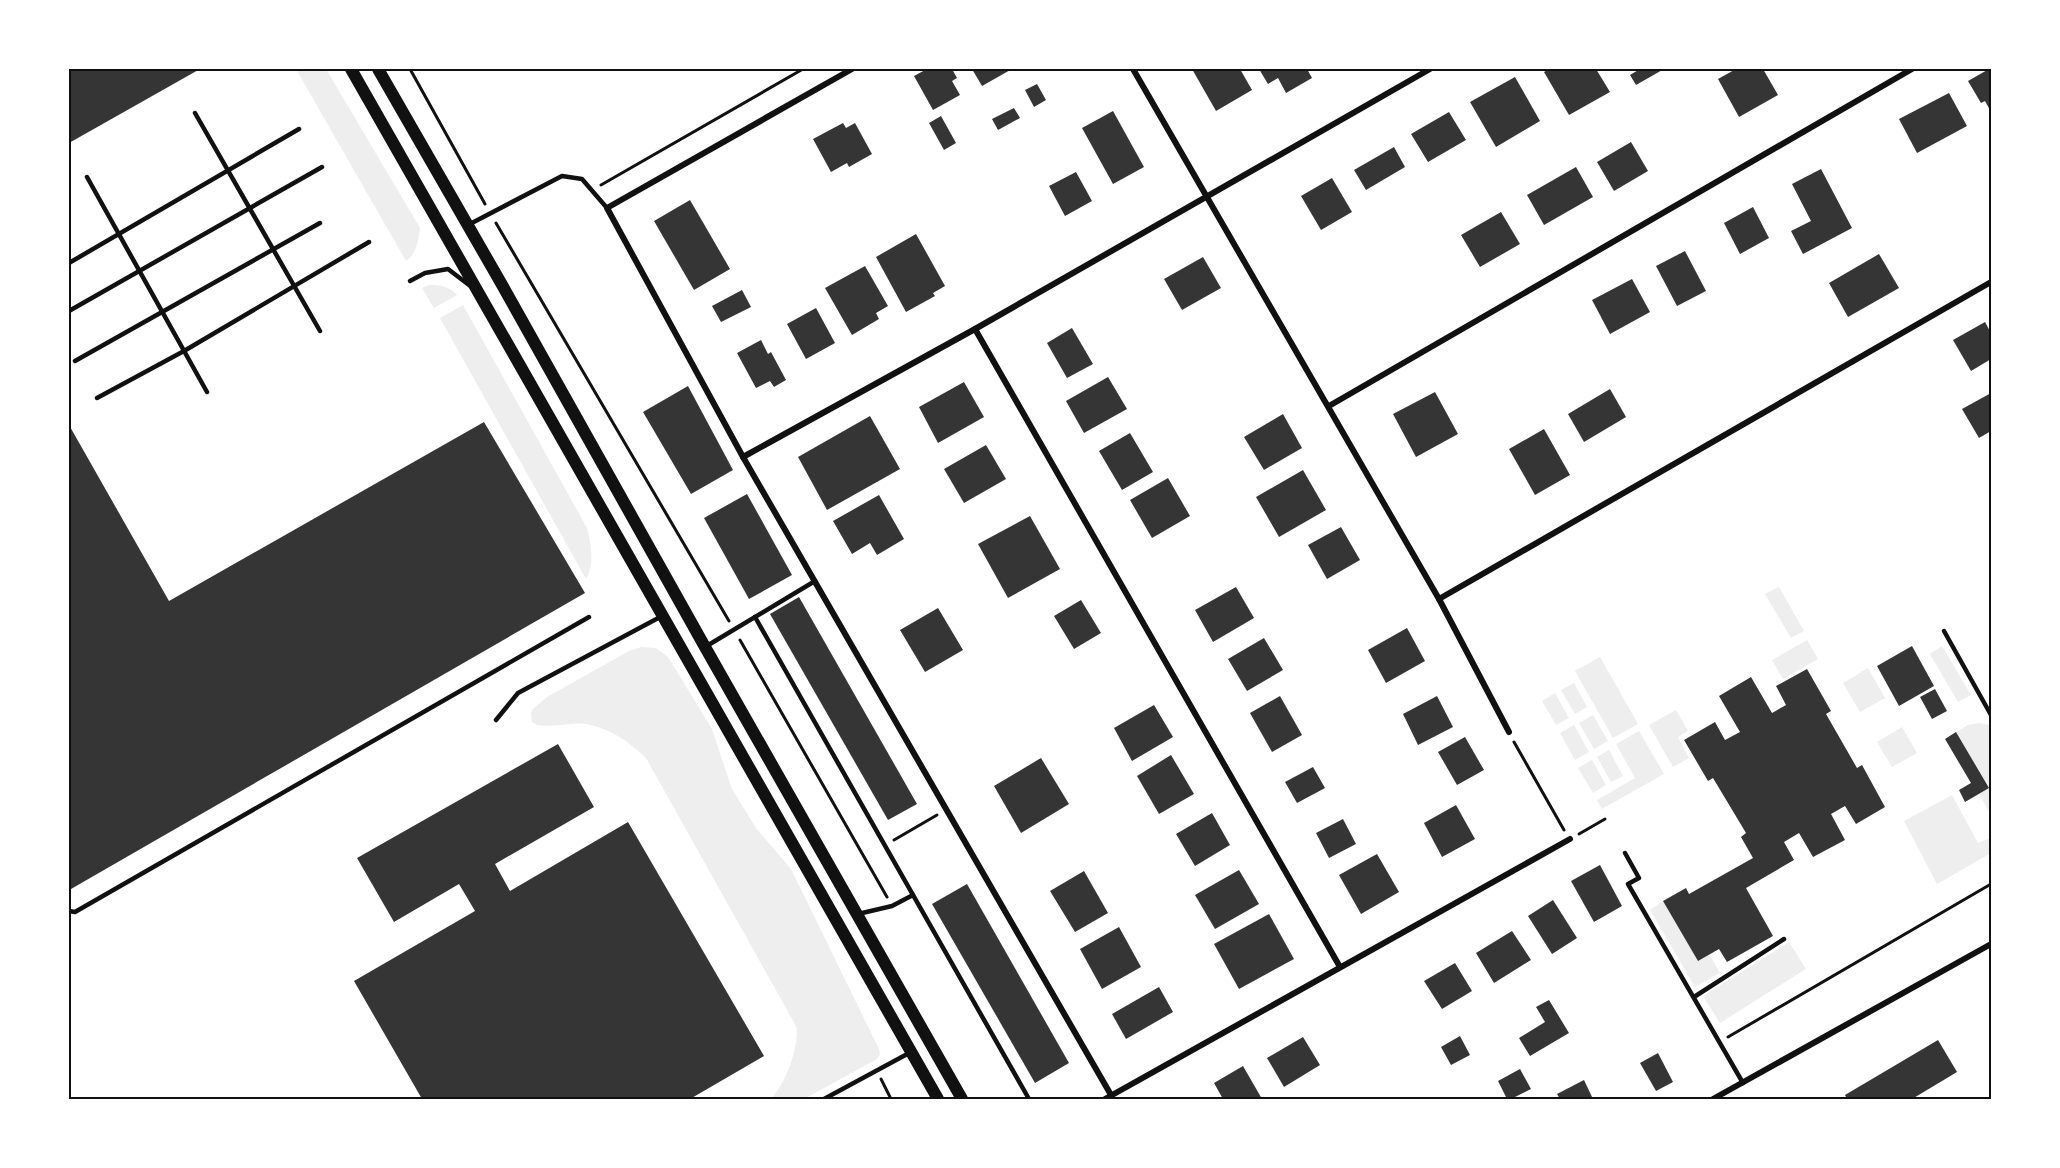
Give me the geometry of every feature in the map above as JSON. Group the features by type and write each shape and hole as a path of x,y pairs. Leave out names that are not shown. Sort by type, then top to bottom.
{"main road":[{"path":"351,69 938,1099"},
{"path":"378,69 962,1099"}],"street":[{"path":"852,69 607,208 744,457 947,810 1108,1097 1570,839"},
{"path":"1133,69 1439,599 1509,732"},
{"path":"744,457 975,329 1430,69"},
{"path":"1329,406 1912,69"},
{"path":"1439,599 1991,282"},
{"path":"975,329 1340,967"},
{"path":"1713,1099 1991,944"}],"lane":[{"path":"195,113 320,331"},
{"path":"69,263 299,129"},
{"path":"69,311 139,270 251,210 322,167"},
{"path":"468,225 562,176 582,179 607,208"},
{"path":"87,177 207,392"},
{"path":"75,361 320,223"},
{"path":"97,398 184,351 369,242"},
{"path":"410,281 425,273 448,269 480,294"},
{"path":"705,647 815,581"},
{"path":"496,720 518,693 662,616"},
{"path":"69,910 75,912 589,617"},
{"path":"755,617 1029,1099"},
{"path":"1944,631 1991,716"},
{"path":"1625,853 1639,878 1628,884 1743,1083"},
{"path":"858,914 892,906 913,895"},
{"path":"1694,997 1784,939"},
{"path":"824,1099 911,1052"}],"path":[{"path":"410,69 490,213 734,629 892,906"},
{"path":"592,190 803,69"},
{"path":"1509,732 1570,839 1605,819"},
{"path":"884,845 947,810"},
{"path":"1719,1042 1991,884"}],"shaded area":[{"path":"296,69 326,69 420,228 415,250 406,261"},
{"path":"429,285 448,288 457,295 434,308 422,288"},
{"path":"463,305 587,528 591,548 591,567 586,579 440,318"},
{"path":"1779,587 1804,631 1791,638 1765,594"},
{"path":"1807,640 1818,659 1783,679 1772,660"},
{"path":"1942,646 1971,695 1958,702 1930,654"},
{"path":"641,647 656,648 668,657 712,729 732,789 756,828 791,869 879,1049 880,1054 877,1059 804,1099 771,1099 781,1084 794,1054 796,1026 646,758 619,736 595,726 580,723 543,726 532,722 533,709 547,697 629,651"},
{"path":"1600,657 1638,724 1613,738 1575,671"},
{"path":"1868,668 1885,698 1860,712 1843,683"},
{"path":"1574,683 1587,707 1575,714 1561,690"},
{"path":"1555,693 1569,718 1556,725 1542,701"},
{"path":"1676,710 1688,731 1678,737 1689,758 1673,767 1649,725"},
{"path":"1593,715 1608,741 1594,749 1579,723"},
{"path":"1979,723 1989,725 1991,729 1991,815 1979,794 1989,788 1956,732 1968,725"},
{"path":"1574,725 1589,752 1575,760 1560,733"},
{"path":"1902,727 1917,753 1892,767 1877,742"},
{"path":"1639,731 1664,774 1602,809 1597,800 1635,778 1616,744"},
{"path":"1609,750 1623,776 1611,782 1597,757"},
{"path":"1592,760 1606,785 1593,793 1578,768"},
{"path":"1952,795 1978,843 1991,838 1991,853 1937,884 1904,821"},
{"path":"1663,901 1698,960 1709,954 1720,973 1695,987 1650,910"},
{"path":"1789,942 1806,969 1720,1023 1703,996"}],"building":[{"path":"69,69 200,69 69,143"},
{"path":"927,69 952,69 957,78 952,81 960,95 933,110 914,76"},
{"path":"972,69 1012,69 982,86"},
{"path":"1192,69 1240,69 1252,90 1216,111"},
{"path":"1259,69 1307,69 1312,78 1286,93 1278,78 1268,84"},
{"path":"1549,69 1596,69 1610,92 1569,115 1544,72"},
{"path":"1640,69 1664,69 1636,85 1630,75"},
{"path":"1736,69 1763,69 1778,95 1739,117 1718,79"},
{"path":"1991,69 1991,112 1985,101 1981,103 1968,81"},
{"path":"1515,77 1540,121 1496,147 1470,102"},
{"path":"1037,84 1046,100 1034,107 1025,90"},
{"path":"1949,93 1967,126 1917,153 1899,119"},
{"path":"1014,108 1020,118 998,130 992,119"},
{"path":"1113,111 1144,167 1113,184 1082,128"},
{"path":"1449,112 1466,140 1428,162 1411,134"},
{"path":"941,116 956,143 944,150 929,123"},
{"path":"843,123 846,128 855,123 872,154 849,167 847,163 831,172 813,139"},
{"path":"1631,142 1648,171 1614,191 1597,162"},
{"path":"1394,147 1405,167 1366,190 1354,170"},
{"path":"1576,167 1593,197 1544,225 1527,195"},
{"path":"1821,169 1852,228 1803,254 1791,231 1811,221 1792,184"},
{"path":"1076,172 1092,201 1065,216 1049,186"},
{"path":"1332,178 1352,212 1321,230 1301,196"},
{"path":"690,200 730,269 694,290 654,221"},
{"path":"1753,207 1769,238 1740,254 1724,223"},
{"path":"1501,212 1520,244 1480,267 1461,235"},
{"path":"916,234 945,286 933,293 935,296 906,312 876,257"},
{"path":"1685,251 1706,291 1677,306 1656,266"},
{"path":"1879,254 1899,288 1848,317 1829,283"},
{"path":"1203,257 1221,288 1182,310 1164,279"},
{"path":"865,266 888,306 876,313 879,319 852,335 825,288"},
{"path":"1632,279 1650,312 1610,334 1592,300"},
{"path":"742,290 751,307 721,322 712,306"},
{"path":"816,308 835,343 806,359 787,324"},
{"path":"1985,322 1991,333 1991,359 1971,371 1953,340"},
{"path":"1072,328 1093,364 1067,378 1047,343"},
{"path":"761,340 768,354 771,352 786,380 774,387 770,381 756,388 737,353"},
{"path":"1108,377 1127,409 1084,433 1066,401"},
{"path":"964,382 984,417 938,443 919,407"},
{"path":"688,386 733,470 691,494 643,412"},
{"path":"1610,389 1626,417 1584,442 1568,414"},
{"path":"1435,392 1458,434 1416,457 1393,414"},
{"path":"1991,393 1991,431 1979,438 1962,409"},
{"path":"1283,414 1302,448 1264,470 1244,437"},
{"path":"870,416 900,469 827,510 798,457"},
{"path":"484,422 585,593 71,889 69,884 69,425 169,601"},
{"path":"1544,429 1570,475 1535,495 1509,449"},
{"path":"1130,433 1153,472 1122,490 1099,451"},
{"path":"986,445 1006,479 964,503 944,469"},
{"path":"1303,470 1326,510 1279,537 1256,497"},
{"path":"1168,478 1190,516 1152,538 1130,500"},
{"path":"747,494 792,575 749,599 704,518"},
{"path":"879,495 904,539 877,555 870,543 852,554 833,521"},
{"path":"1030,516 1060,569 1008,598 978,544"},
{"path":"1341,527 1360,560 1327,579 1308,545"},
{"path":"1236,587 1254,618 1213,642 1195,610"},
{"path":"799,597 917,804 888,820 770,614"},
{"path":"1081,600 1101,633 1074,649 1054,616"},
{"path":"938,608 963,650 925,672 900,630"},
{"path":"1407,628 1425,661 1386,683 1368,650"},
{"path":"1264,638 1283,670 1247,691 1228,659"},
{"path":"1912,646 1934,686 1899,706 1877,666"},
{"path":"1807,669 1831,711 1826,714 1857,768 1862,765 1885,807 1856,824 1845,806 1831,814 1845,840 1813,857 1799,833 1784,842 1794,860 1746,888 1773,936 1727,962 1719,949 1698,961 1663,901 1686,888 1689,894 1753,858 1741,837 1746,833 1713,778 1708,781 1684,740 1715,722 1725,740 1740,732 1719,696 1751,677 1772,713 1786,705 1776,686"},
{"path":"1935,689 1947,711 1932,719 1920,697"},
{"path":"1280,696 1302,735 1272,752 1250,713"},
{"path":"1437,696 1453,727 1418,745 1403,714"},
{"path":"1154,705 1173,737 1132,761 1114,728"},
{"path":"1956,732 1989,788 1965,802 1959,790 1971,783 1945,739"},
{"path":"1465,737 1484,770 1457,785 1438,752"},
{"path":"558,744 594,807 495,864 510,891 628,822 764,1056 690,1099 422,1099 354,981 475,911 459,884 394,922 357,858"},
{"path":"1171,755 1194,794 1159,814 1137,776"},
{"path":"1041,758 1069,804 1021,833 994,786"},
{"path":"1313,767 1325,788 1297,803 1285,782"},
{"path":"1456,805 1475,839 1442,857 1424,823"},
{"path":"1212,813 1230,845 1195,866 1176,834"},
{"path":"1343,819 1356,844 1329,858 1316,833"},
{"path":"1377,854 1399,892 1361,914 1339,875"},
{"path":"1600,865 1622,906 1594,922 1571,881"},
{"path":"1239,870 1259,904 1215,929 1195,895"},
{"path":"1084,871 1108,913 1075,932 1050,891"},
{"path":"967,884 1069,1063 1035,1083 932,904"},
{"path":"1553,900 1577,938 1552,954 1528,916"},
{"path":"1269,914 1294,959 1239,989 1214,944"},
{"path":"1119,927 1141,967 1102,989 1080,949"},
{"path":"1512,931 1531,960 1494,983 1476,953"},
{"path":"1455,963 1472,991 1442,1009 1424,981"},
{"path":"1159,987 1173,1012 1126,1039 1112,1014"},
{"path":"1549,1000 1569,1033 1530,1056 1519,1038 1545,1022 1536,1007"},
{"path":"1460,1036 1470,1055 1451,1065 1441,1047"},
{"path":"1303,1037 1320,1065 1284,1087 1267,1058"},
{"path":"1938,1040 1957,1072 1912,1099 1847,1099 1845,1095"},
{"path":"1658,1053 1673,1082 1656,1091 1640,1063"},
{"path":"1243,1066 1262,1099 1223,1099 1214,1083"},
{"path":"1520,1069 1531,1089 1507,1099 1498,1081"},
{"path":"1584,1080 1593,1099 1560,1099 1557,1094"}]}
